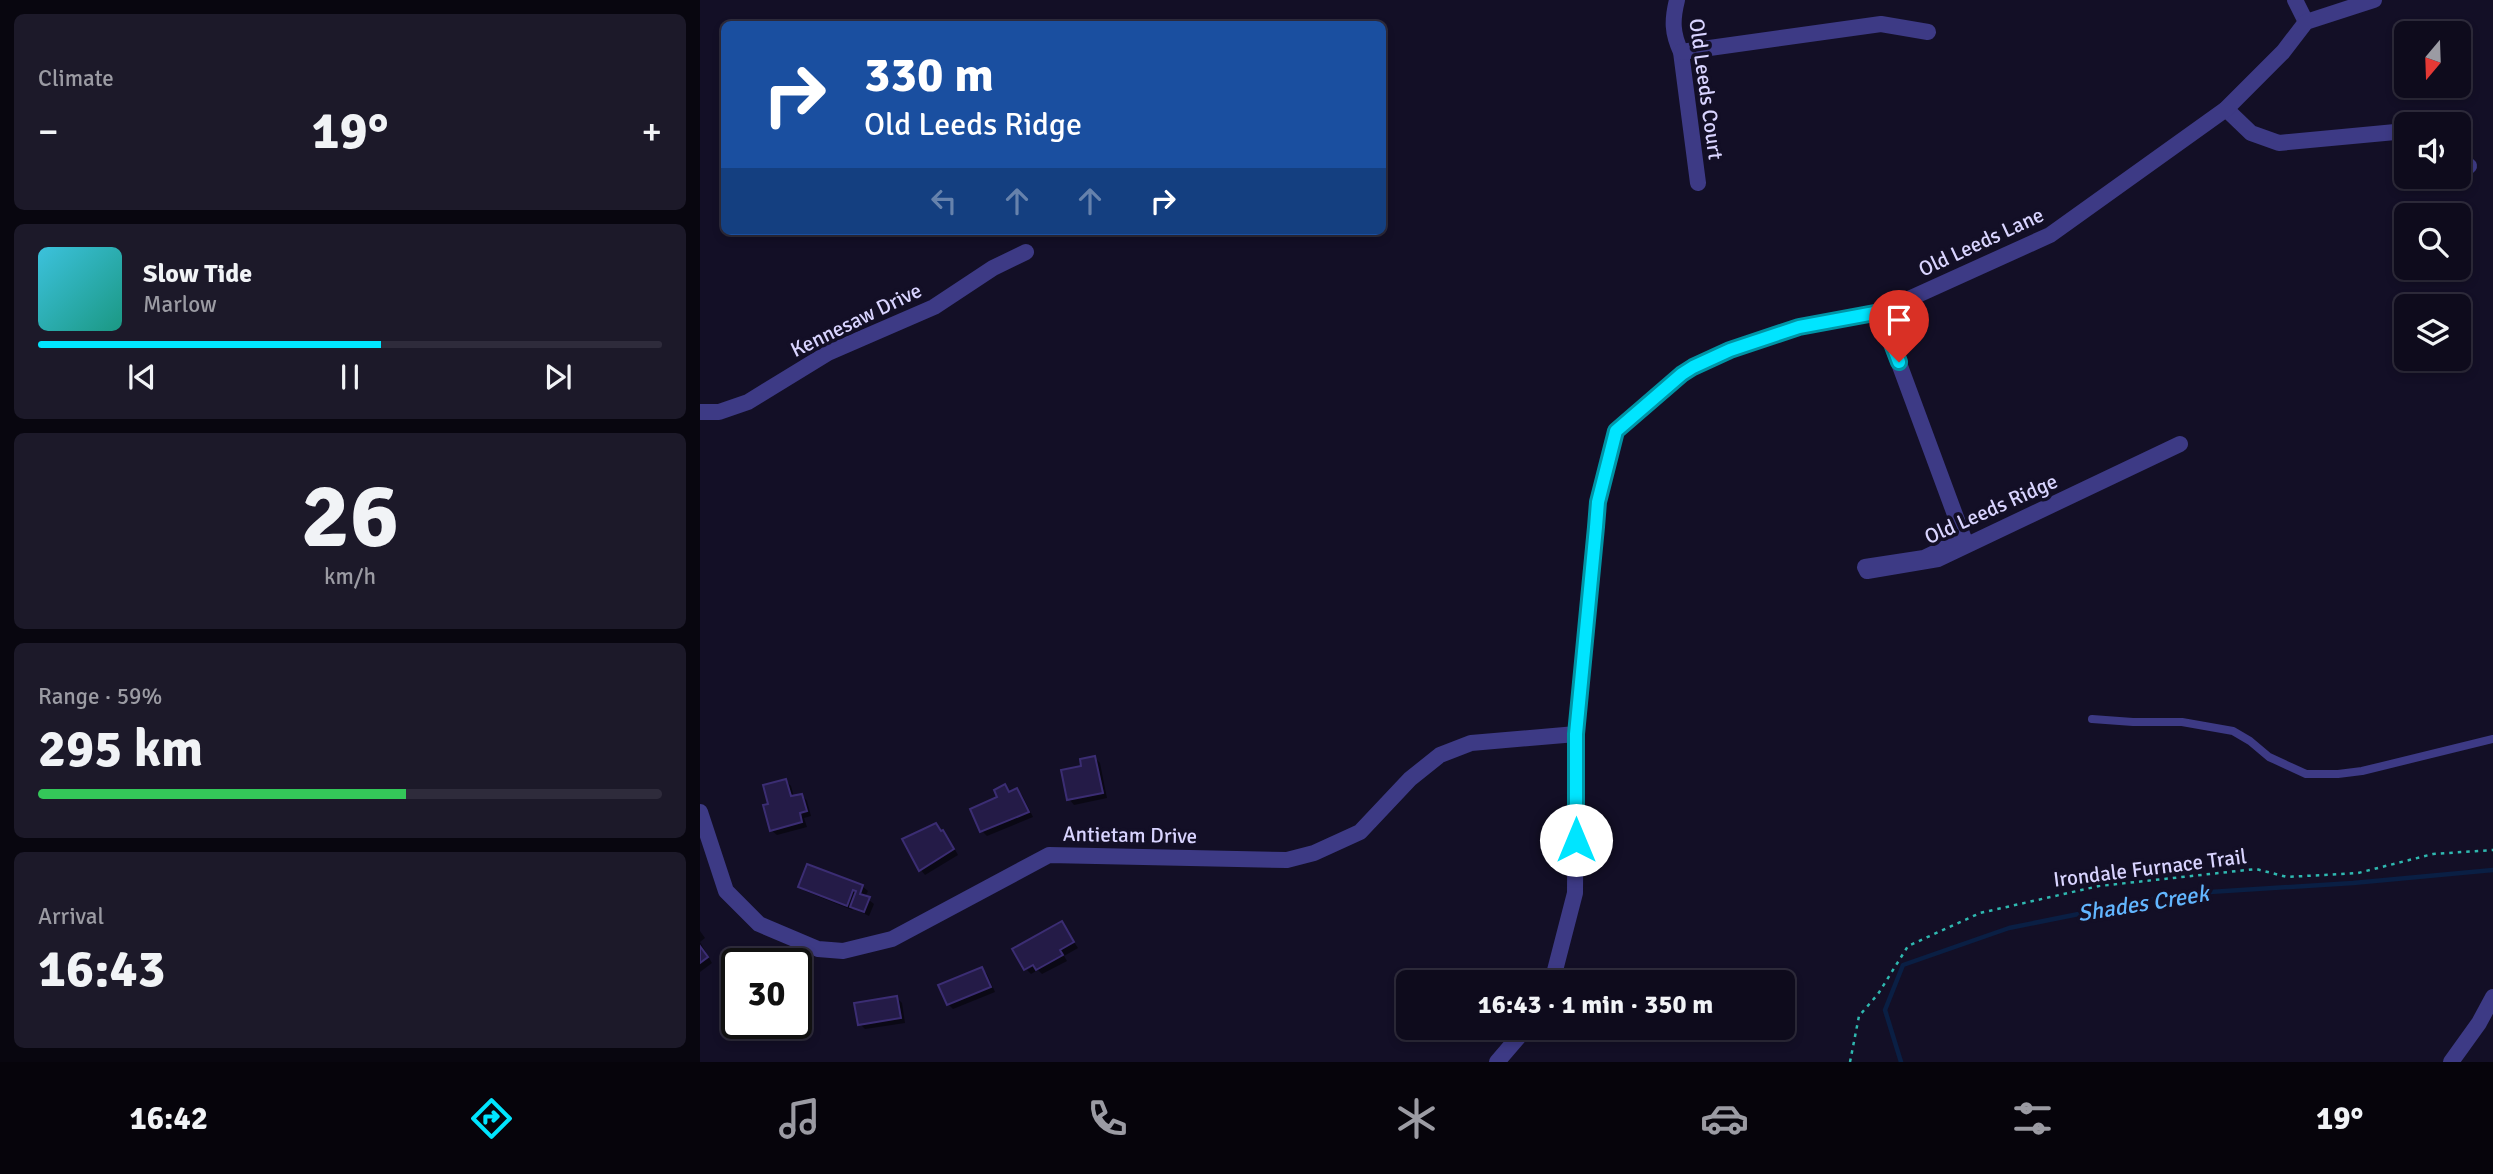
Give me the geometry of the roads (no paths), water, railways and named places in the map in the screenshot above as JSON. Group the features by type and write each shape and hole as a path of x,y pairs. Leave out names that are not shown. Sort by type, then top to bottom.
{"street":[{"name":"Old Leeds Court","path":"1677,0 1673,15 1673,35 1681,52 1698,183"},
{"path":"2295,0 2306,22 2374,0"},
{"name":"Old Leeds Lane","path":"1555,970 1575,892 1576,734 1598,502 1616,431 1682,374 1718,355 1799,327 1880,312 2050,235 2226,109 2283,52 2306,22"},
{"path":"1681,52 1881,24 1928,33"},
{"path":"2226,109 2252,133 2279,143 2394,132"},
{"name":"Kennesaw Drive","path":"700,412 719,412 748,402 828,353 934,307 993,268 1026,252"},
{"name":"Old Leeds Ridge","path":"1880,312 1964,539 1924,558 1865,568 1867,572 1938,559 2180,444"},
{"name":"Antietam Drive","path":"700,812 726,891 759,924 818,949 842,951 892,939 1049,855 1287,860 1314,853 1360,832 1410,779 1440,754 1471,743 1576,734"},
{"path":"2451,1062 2479,1023 2493,997"},
{"path":"1497,1062 1516,1040"}],"lane":[{"path":"2092,719 2182,722 2233,731 2269,757 2306,774 2362,771 2493,739"}],"waterway":[{"name":"Shades Creek","path":"1901,1062 1885,1010 1903,965 2009,928 2178,894 2353,883 2493,870"}]}
